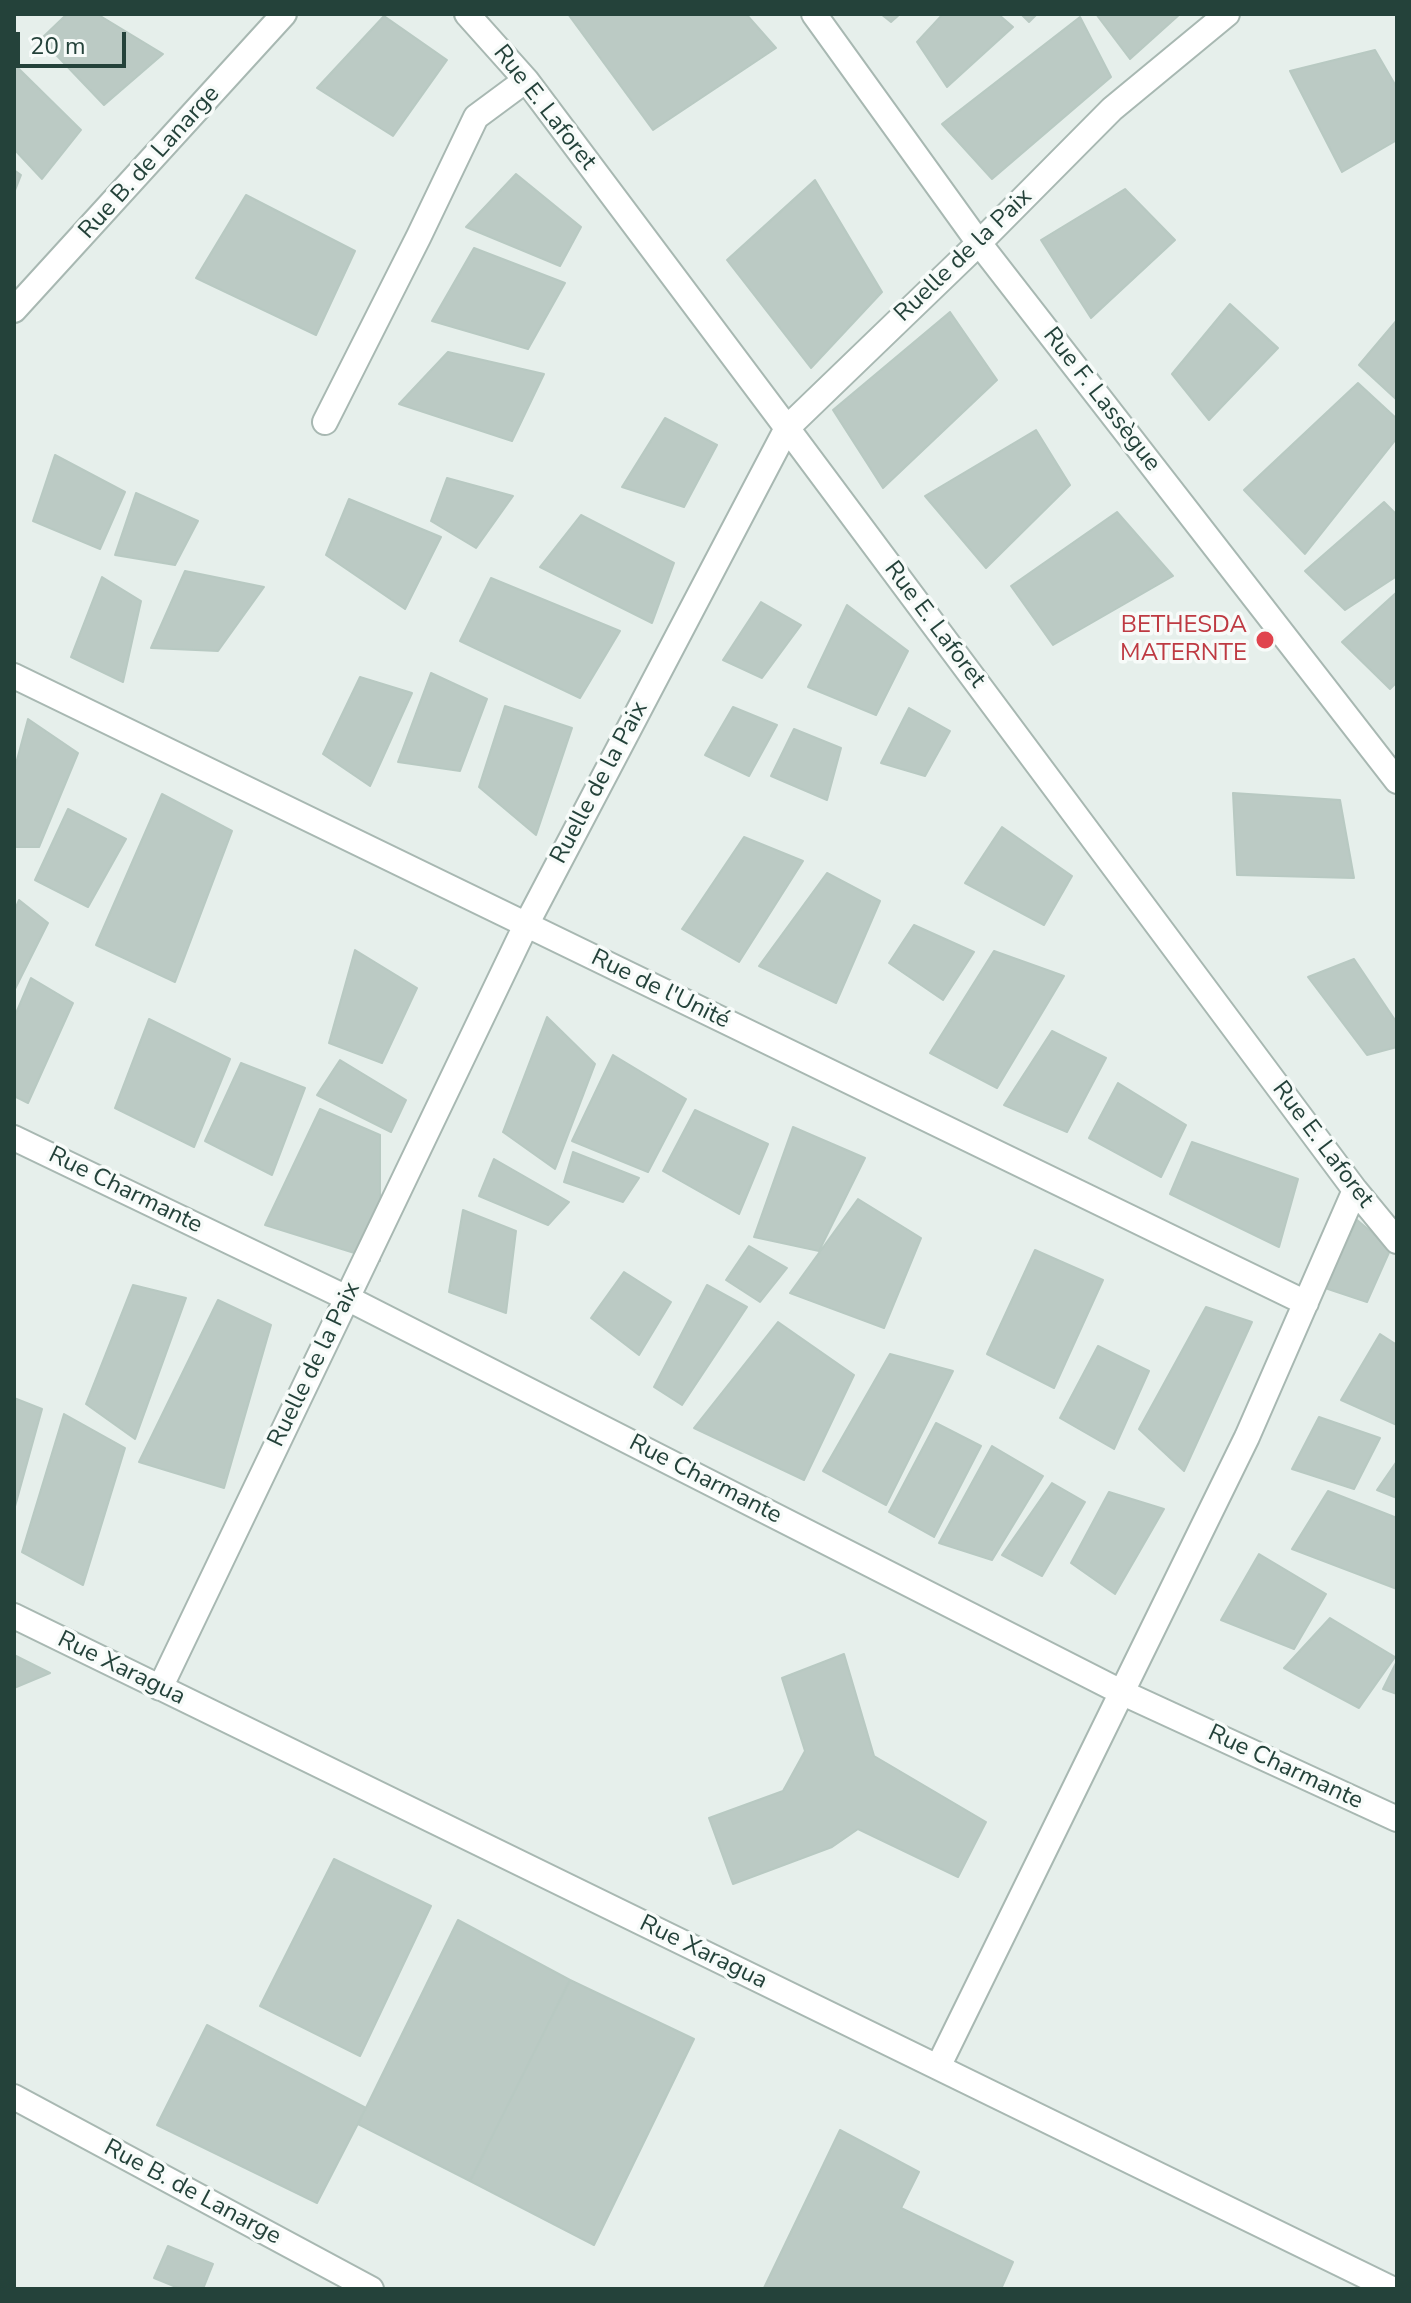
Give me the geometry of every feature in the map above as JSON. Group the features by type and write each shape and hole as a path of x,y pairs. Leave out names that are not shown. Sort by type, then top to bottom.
{"street":[{"name":"Rue B. de Lanarge","path":"14,310 284,14"},
{"name":"Rue E. Laforet","path":"467,14 526,80 1355,1190 1397,1241"},
{"name":"Rue F. Lassègue","path":"814,14 979,243 1397,781"},
{"name":"Ruelle de la Paix","path":"160,1688 526,925 787,428 979,243 1112,109 1227,14"},
{"path":"325,422 476,117 526,80"},
{"name":"Rue de l'Unité","path":"14,676 1306,1303"},
{"name":"Rue Charmante","path":"14,1138 347,1298 1121,1692 1397,1819"},
{"path":"938,2067 1247,1437 1355,1190"},
{"name":"Rue Xaragua","path":"14,1616 1392,2289"},
{"name":"Rue B. de Lanarge","path":"14,2097 371,2289"}],"building":[{"path":"67,14 97,14 163,54 104,105 41,39"},
{"path":"568,14 746,14 776,48 653,130"},
{"path":"881,14 900,14 891,22"},
{"path":"943,14 998,14 1013,27 947,87 917,42"},
{"path":"1021,14 1037,14 1029,22"},
{"path":"1096,14 1180,14 1130,59"},
{"path":"384,16 447,60 393,136 317,88"},
{"path":"1080,17 1111,77 992,179 942,124"},
{"path":"1375,50 1397,88 1397,140 1342,172 1290,71"},
{"path":"16,66 81,130 42,179 14,149"},
{"path":"14,170 21,175 14,193"},
{"path":"516,174 581,227 560,266 466,227"},
{"path":"815,180 882,292 811,368 727,260"},
{"path":"1125,189 1175,240 1091,318 1041,240"},
{"path":"246,195 355,251 316,335 196,278"},
{"path":"474,248 565,283 528,349 432,321"},
{"path":"1230,304 1278,348 1209,420 1172,374"},
{"path":"950,312 997,380 883,488 833,410"},
{"path":"1397,320 1397,400 1359,365"},
{"path":"448,352 544,374 512,441 399,404"},
{"path":"1358,383 1397,419 1397,438 1305,554 1244,490"},
{"path":"665,418 717,445 684,507 622,487"},
{"path":"1036,430 1070,485 986,568 925,496"},
{"path":"55,455 125,492 100,549 33,521"},
{"path":"447,478 513,496 476,548 431,521"},
{"path":"136,493 198,521 175,565 115,555"},
{"path":"349,499 441,537 405,609 326,555"},
{"path":"1384,502 1397,515 1397,576 1345,610 1305,571"},
{"path":"1117,512 1173,576 1053,645 1011,586"},
{"path":"581,515 674,563 652,623 540,567"},
{"path":"185,571 264,587 218,651 151,648"},
{"path":"102,577 141,601 123,682 71,657"},
{"path":"491,578 620,631 580,698 460,641"},
{"path":"1397,592 1397,682 1390,689 1342,642"},
{"path":"761,602 801,625 762,678 723,660"},
{"path":"847,605 908,651 876,715 808,687"},
{"path":"431,673 487,699 460,771 398,762"},
{"path":"360,677 412,693 370,786 323,754"},
{"path":"505,706 572,728 536,835 479,787"},
{"path":"733,707 777,725 749,776 705,755"},
{"path":"909,708 950,731 925,776 881,763"},
{"path":"28,719 78,753 39,847 14,847 14,771"},
{"path":"794,729 841,748 827,800 771,776"},
{"path":"1233,793 1340,800 1354,878 1237,875"},
{"path":"162,794 232,831 175,982 96,945"},
{"path":"68,809 126,839 88,907 35,880"},
{"path":"1002,827 1072,876 1044,925 965,883"},
{"path":"744,837 803,861 739,962 682,929"},
{"path":"827,873 880,901 836,1003 759,966"},
{"path":"19,900 48,923 14,991 14,912"},
{"path":"914,925 974,952 943,1000 889,963"},
{"path":"355,950 417,988 382,1063 329,1043"},
{"path":"994,951 1064,976 997,1088 930,1053"},
{"path":"1354,959 1397,1023 1397,1047 1367,1055 1308,977"},
{"path":"31,978 73,1003 28,1103 14,1096 14,1018"},
{"path":"547,1017 595,1064 555,1169 503,1132"},
{"path":"149,1019 230,1059 194,1147 115,1108"},
{"path":"1052,1031 1106,1058 1067,1132 1004,1105"},
{"path":"613,1055 686,1099 648,1172 572,1141"},
{"path":"340,1060 406,1100 391,1132 317,1095"},
{"path":"241,1063 305,1088 272,1175 205,1141"},
{"path":"1118,1083 1186,1125 1161,1177 1089,1138"},
{"path":"320,1109 380,1135 380,1261 265,1225"},
{"path":"695,1110 768,1144 739,1214 663,1171"},
{"path":"793,1127 865,1158 819,1251 754,1237"},
{"path":"1192,1142 1298,1179 1279,1247 1170,1194"},
{"path":"573,1152 639,1178 623,1202 564,1182"},
{"path":"494,1159 569,1202 548,1225 479,1196"},
{"path":"858,1199 921,1238 884,1328 790,1293"},
{"path":"463,1210 516,1231 506,1313 449,1292"},
{"path":"1357,1220 1391,1248 1367,1302 1325,1288"},
{"path":"749,1246 787,1268 760,1302 726,1280"},
{"path":"1035,1250 1103,1280 1054,1388 987,1354"},
{"path":"624,1272 671,1302 639,1355 591,1318"},
{"path":"133,1285 186,1298 135,1439 86,1404"},
{"path":"707,1285 747,1307 682,1405 654,1387"},
{"path":"218,1300 271,1325 224,1488 139,1462"},
{"path":"1206,1307 1252,1322 1184,1471 1139,1429"},
{"path":"778,1322 854,1375 804,1480 694,1428"},
{"path":"1380,1334 1397,1345 1397,1425 1341,1400"},
{"path":"1098,1346 1149,1371 1114,1449 1060,1418"},
{"path":"890,1354 953,1371 886,1505 823,1471"},
{"path":"14,1398 42,1409 14,1510"},
{"path":"64,1414 125,1448 83,1585 22,1552"},
{"path":"1319,1417 1380,1438 1354,1489 1292,1469"},
{"path":"936,1423 981,1446 934,1537 889,1512"},
{"path":"992,1446 1043,1476 992,1560 939,1543"},
{"path":"1397,1461 1397,1498 1377,1490"},
{"path":"1052,1483 1085,1502 1042,1576 1002,1555"},
{"path":"1328,1491 1397,1518 1397,1589 1292,1549"},
{"path":"1109,1492 1164,1509 1115,1594 1071,1563"},
{"path":"1259,1554 1326,1594 1294,1649 1221,1620"},
{"path":"1330,1618 1395,1657 1359,1708 1284,1668"},
{"path":"844,1654 874,1756 986,1822 958,1877 858,1829 832,1847 733,1884 709,1818 783,1791 805,1751 782,1678"},
{"path":"14,1655 50,1673 14,1688"},
{"path":"1397,1661 1397,1694 1383,1689"},
{"path":"334,1859 431,1906 360,2056 260,2006"},
{"path":"458,1920 570,1980 470,2181 358,2124"},
{"path":"570,1980 694,2039 594,2245 470,2181"},
{"path":"207,2025 366,2108 317,2203 157,2125"},
{"path":"840,2130 919,2172 901,2208 1013,2262 1001,2289 764,2288"},
{"path":"168,2246 213,2264 203,2289 181,2289 154,2278"}],"place":[{"name":"BETHESDA MATERNTE","path":"1265,640"}]}
